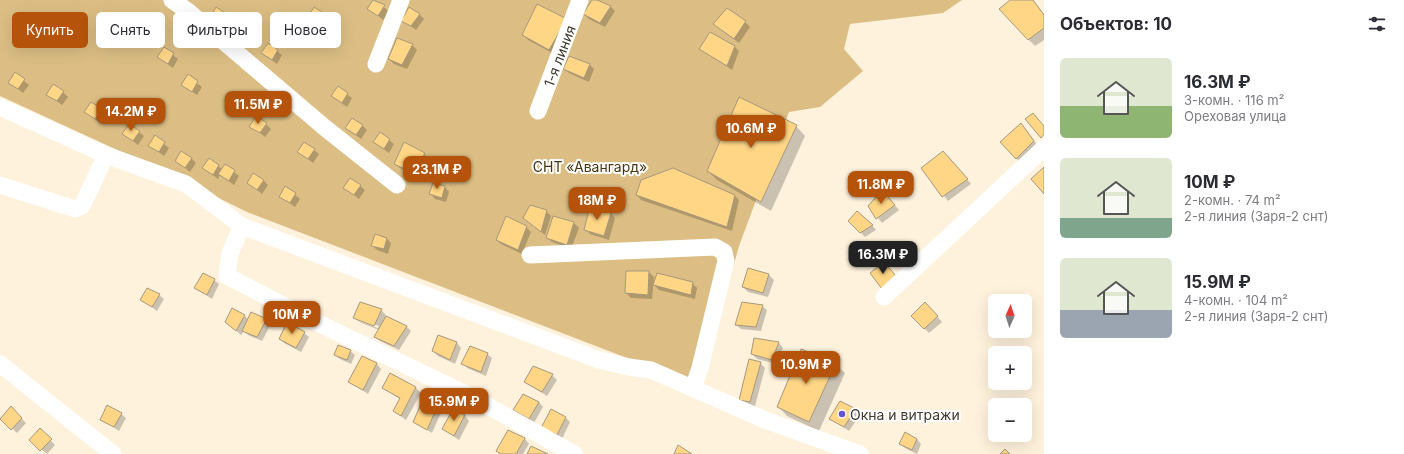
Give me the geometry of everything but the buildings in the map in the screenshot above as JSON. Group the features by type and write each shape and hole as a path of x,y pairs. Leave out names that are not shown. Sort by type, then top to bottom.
{"street":[{"path":"172,0 189,12 324,127 397,184"},
{"path":"376,64 401,0"},
{"name":"1-я линия","path":"538,111 580,0"},
{"path":"0,108 106,155 186,184 242,226 599,360 628,367 651,370 765,420 860,454"},
{"path":"884,297 1044,148"},
{"path":"0,185 75,209 82,206 106,155"},
{"path":"242,226 230,253 227,276 318,323 474,398 574,454"},
{"path":"530,255 715,247 724,252 726,261 700,368 693,388"},
{"path":"0,364 113,454"}],"green space":[{"name":"СНТ «Авангард»","path":"0,0 962,0 943,13 850,24 844,49 863,71 820,107 789,112 739,246 700,386 247,212 178,178 0,96"}],"place":[{"name":"Окна и витражи","path":"842,414"}]}
